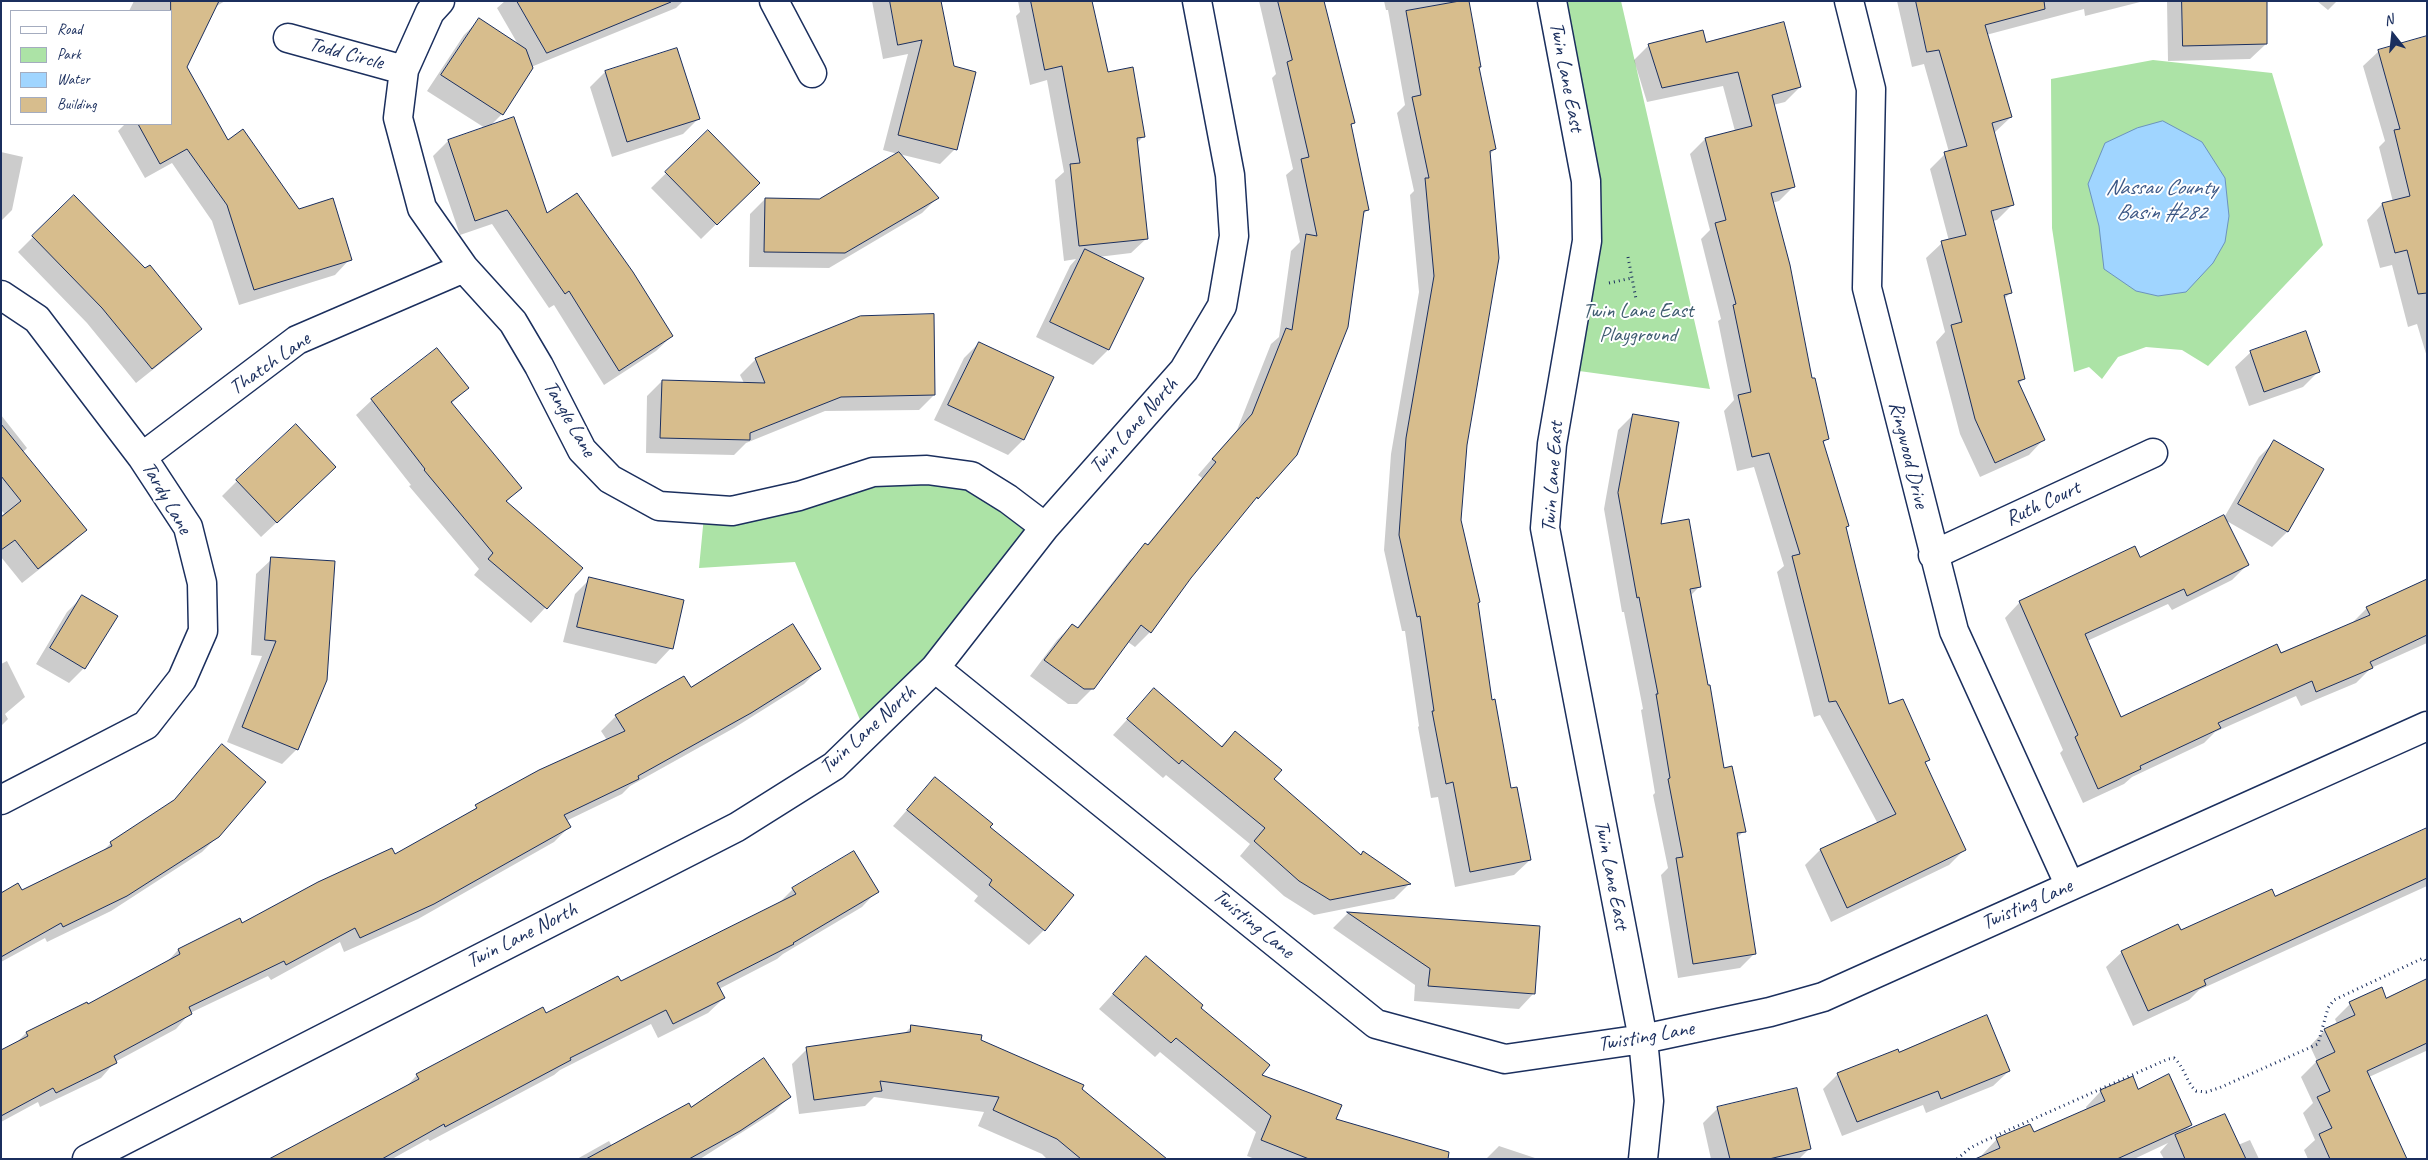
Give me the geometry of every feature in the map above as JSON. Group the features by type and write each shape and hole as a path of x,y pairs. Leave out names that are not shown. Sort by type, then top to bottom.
{"street":[{"name":"Tangle Lane","path":"440,1 430,12 404,70 398,118 422,208 464,268 513,322 539,366 582,450 610,479 659,506 732,511 799,496 872,472 927,470 971,476 1008,499 1045,527"},
{"path":"774,1 812,73"},
{"name":"Twin Lane North","path":"87,1159 737,826 834,766 935,668 1045,527 1184,370 1222,306 1234,236 1230,175 1197,1"},
{"name":"Twin Lane East","path":"1552,1 1586,181 1587,241 1552,444 1545,528 1643,1040 1649,1101 1643,1159"},
{"name":"Ringwood Drive","path":"1849,1 1871,89 1867,288 1933,554 1954,631 2070,886"},
{"name":"Todd Circle","path":"288,38 404,70"},
{"name":"Thatch Lane","path":"142,457 298,340 464,268"},
{"name":"Tardy Lane","path":"1,295 37,319 142,457 188,527 202,583 203,631 182,679 146,725 1,800"},
{"name":"Ruth Court","path":"1933,554 2153,453"},
{"name":"Twisting Lane","path":"935,668 1376,1024 1505,1059 1643,1040 1770,1012 1823,997 2427,726"}],"path":[{"path":"1628,258 1636,299"},
{"path":"1957,1159 1970,1148 1984,1141 2168,1059 2174,1058 2178,1061 2189,1085 2196,1091 2206,1092 2219,1088 2318,1044 2328,1008 2341,996 2422,958 2427,963"}],"green space":[{"name":"Twin Lane East Playground","path":"1559,1 1621,1 1710,389 1572,370 1594,250"},
{"path":"2153,60 2272,73 2323,245 2208,366 2182,350 2146,347 2118,357 2102,379 2089,367 2074,372 2052,228 2051,79"},
{"path":"873,475 970,480 1041,527 865,732 795,562 699,568 704,516"}],"water":[{"name":"Nassau County Basin #282","path":"2163,121 2202,142 2225,178 2229,216 2225,242 2213,263 2186,292 2158,296 2136,291 2104,269 2099,226 2088,184 2105,143 2137,128"}],"building":[{"path":"171,1 219,1 187,67 228,140 243,129 299,209 333,198 352,260 254,290 227,205 187,149 160,164 139,125 172,125"},
{"path":"517,1 671,1 671,2 547,53"},
{"path":"890,1 941,1 954,66 976,72 957,150 898,135 922,40 898,45"},
{"path":"1031,1 1092,1 1108,72 1133,67 1145,137 1137,138 1148,239 1079,246 1070,164 1080,163 1062,66 1045,70"},
{"path":"1278,1 1324,1 1355,123 1351,124 1369,210 1364,211 1348,327 1297,455 1258,499 1257,497 1191,578 1151,633 1141,625 1094,689 1084,689 1044,660 1072,624 1078,628 1145,543 1148,545 1216,462 1212,459 1252,414 1286,328 1292,330 1306,234 1317,236 1301,159 1309,157 1287,62 1292,60"},
{"path":"1469,1 1481,67 1479,67 1496,149 1490,151 1499,258 1467,445 1461,520 1480,602 1478,603 1492,700 1495,699 1511,788 1517,787 1531,860 1470,872 1453,782 1446,784 1432,711 1434,711 1420,616 1417,617 1399,535 1406,438 1434,276 1425,178 1429,178 1412,97 1421,95 1406,11"},
{"path":"1916,1 2044,1 2045,9 1985,25 2012,117 1992,123 2014,205 1991,211 2012,293 2004,295 2025,379 2018,381 2045,440 1995,463 1975,419 1951,325 1962,322 1941,241 1966,235 1944,152 1967,146 1939,50 1927,52"},
{"path":"2182,1 2267,1 2267,44 2183,46"},
{"path":"479,18 526,49 533,68 503,115 441,75"},
{"path":"1784,22 1801,87 1772,95 1795,187 1771,193 1790,265 1812,378 1815,378 1829,439 1823,441 1849,526 1846,527 1889,704 1903,699 1930,760 1925,762 1966,850 1847,908 1820,849 1896,814 1836,701 1829,702 1792,556 1800,554 1769,453 1752,457 1738,395 1751,392 1733,305 1736,304 1715,223 1726,220 1705,138 1752,126 1738,72 1662,88 1648,44 1703,30 1706,42"},
{"path":"2427,36 2427,293 2418,294 2407,250 2395,253 2382,203 2410,196 2394,130 2400,129 2378,50"},
{"path":"677,48 700,119 627,142 605,71"},
{"path":"514,117 547,213 577,193 633,272 673,336 619,371 569,291 565,294 507,210 475,221 448,140"},
{"path":"708,130 760,183 717,225 665,172"},
{"path":"899,152 939,198 845,253 764,252 765,198 819,199"},
{"path":"74,195 145,268 150,265 202,329 152,369 102,308 32,236"},
{"path":"1085,249 1144,278 1109,350 1050,322"},
{"path":"934,314 935,395 841,397 750,433 750,440 660,438 662,380 765,383 755,358 860,316"},
{"path":"2306,331 2320,372 2264,392 2250,351"},
{"path":"979,342 1054,377 1024,440 948,405"},
{"path":"437,348 469,388 451,402 522,488 506,501 583,568 547,609 488,559 493,553 424,470 371,399"},
{"path":"1633,414 1679,422 1661,524 1689,519 1701,587 1690,589 1708,685 1710,685 1724,768 1732,766 1746,832 1737,833 1756,954 1693,964 1676,858 1683,857 1668,779 1670,778 1656,694 1658,694 1639,597 1637,598 1618,493"},
{"path":"1,424 87,530 38,569 15,540 1,550 1,517 21,501 1,476"},
{"path":"296,424 336,467 277,523 236,480"},
{"path":"2274,440 2324,469 2288,532 2238,504"},
{"path":"2224,515 2249,565 2187,596 2184,589 2085,634 2121,717 2277,644 2281,653 2370,615 2366,607 2427,579 2427,635 2370,662 2373,668 2316,692 2312,681 2218,723 2221,728 2140,766 2141,769 2098,789 2075,737 2078,735 2019,601 2135,546 2140,557"},
{"path":"271,557 335,561 327,680 298,750 242,727 276,641 265,640"},
{"path":"589,577 684,600 673,649 577,627"},
{"path":"82,595 118,616 85,669 50,648"},
{"path":"793,624 821,669 751,713 638,776 639,779 564,815 571,827 434,904 360,938 355,928 286,965 284,961 189,1007 192,1014 114,1056 117,1063 56,1093 53,1088 1,1116 1,1050 28,1036 26,1032 87,1002 88,1004 180,954 178,949 240,918 242,923 318,882 392,848 395,854 477,808 475,805 539,770 625,731 615,715 684,676 691,687"},
{"path":"1154,688 1222,747 1235,731 1282,770 1274,779 1361,855 1363,851 1411,884 1330,900 1299,881 1254,841 1265,828 1182,760 1179,764 1127,719"},
{"path":"222,744 266,782 219,837 127,896 63,927 61,923 1,957 1,893 18,883 22,890 112,846 110,842 174,800"},
{"path":"935,777 993,824 990,827 1074,895 1045,931 989,885 992,880 907,810"},
{"path":"2427,828 2427,878 2204,980 2206,985 2148,1011 2121,951 2178,924 2181,930 2272,889 2275,896"},
{"path":"854,851 879,892 794,944 717,983 725,998 673,1024 666,1010 570,1058 571,1060 445,1127 444,1124 382,1159 269,1159 419,1079 416,1074 543,1007 546,1013 618,976 621,981 796,894 792,888"},
{"path":"1347,912 1540,926 1535,994 1428,986 1430,969"},
{"path":"1146,956 1203,1005 1201,1008 1270,1065 1262,1075 1342,1105 1336,1119 1449,1152 1448,1159 1309,1159 1261,1140 1271,1116 1176,1038 1171,1043 1113,994"},
{"path":"2427,979 2427,1043 2367,1071 2407,1159 2330,1159 2319,1134 2332,1128 2317,1097 2330,1091 2316,1061 2335,1052 2324,1029 2355,1015 2349,1002 2382,987 2386,998"},
{"path":"1987,1015 2010,1071 1941,1099 1938,1091 1857,1122 1837,1073 1898,1049 1899,1052"},
{"path":"911,1025 982,1035 981,1040 1084,1085 1082,1089 1167,1159 1081,1159 1057,1139 993,1110 999,1097 880,1081 882,1091 814,1100 806,1047 910,1032"},
{"path":"764,1058 791,1097 740,1131 689,1159 586,1159 689,1103 691,1107"},
{"path":"2169,1074 2192,1125 2117,1159 1975,1159 2000,1148 1996,1138 2030,1124 2034,1132 2105,1101 2100,1090 2133,1076 2138,1089"},
{"path":"1797,1088 1811,1149 1769,1159 1730,1159 1717,1107"},
{"path":"2225,1114 2246,1159 2185,1159 2175,1135"}]}
